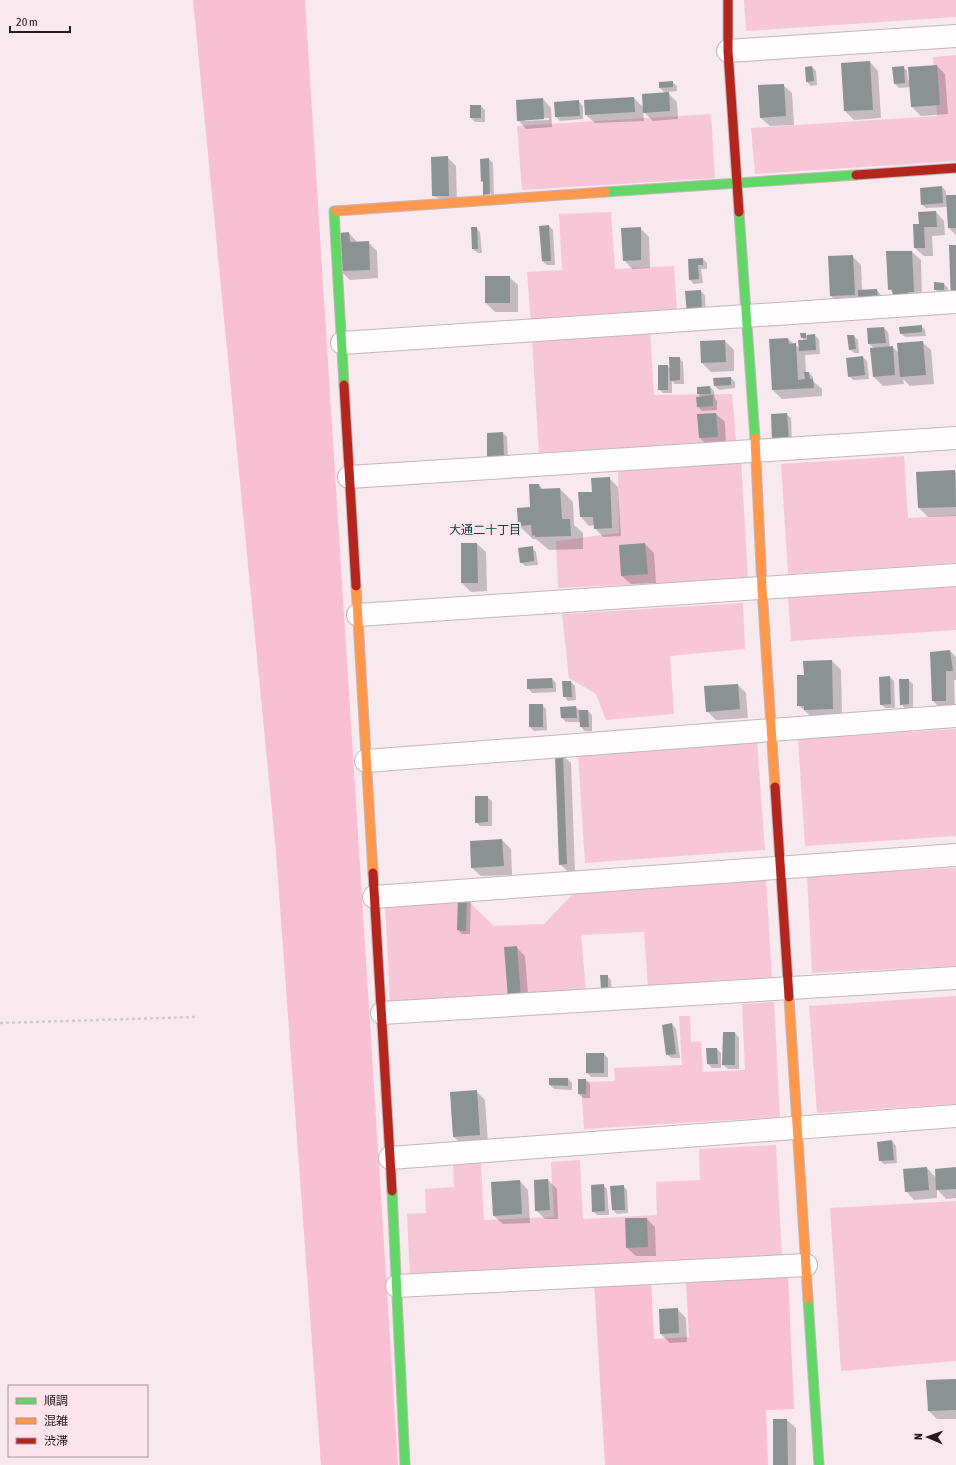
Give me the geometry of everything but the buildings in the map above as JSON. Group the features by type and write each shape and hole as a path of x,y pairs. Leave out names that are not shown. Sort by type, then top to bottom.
{"street":[{"path":"728,0 728,51 756,450 762,588 819,1465"},
{"path":"728,51 956,36"},
{"path":"405,1465 382,1013 334,210 956,168"},
{"path":"342,343 956,302"},
{"path":"350,477 956,438"},
{"path":"358,615 956,575"},
{"path":"366,761 956,716"},
{"path":"374,897 956,855"},
{"path":"382,1013 956,978"},
{"path":"390,1158 956,1116"},
{"path":"397,1286 806,1265"}],"path":[{"path":"0,1023 195,1017"}],"shaded area":[{"path":"193,0 305,0 398,1465 321,1465 276,852"},
{"path":"744,0 956,0 956,17 746,31"},
{"path":"956,55 956,161 755,174 751,128 937,116 933,57"},
{"path":"711,114 715,178 522,190 517,126"},
{"path":"611,212 615,269 674,266 677,310 531,323 527,272 562,270 559,214"},
{"path":"650,330 654,395 732,394 736,441 539,455 532,338"},
{"path":"904,456 908,518 956,515 956,563 788,574 781,464"},
{"path":"741,458 748,579 558,588 556,541 619,533 618,470"},
{"path":"956,586 956,630 791,641 788,597"},
{"path":"743,603 745,649 670,656 674,714 606,720 596,694 569,678 562,614"},
{"path":"956,729 956,836 805,846 798,739"},
{"path":"757,741 765,850 585,863 578,754"},
{"path":"956,868 956,966 812,973 807,875"},
{"path":"766,878 772,979 648,988 644,932 581,935 586,992 390,1003 385,901 465,898 494,926 544,924 575,892"},
{"path":"956,996 956,1104 817,1113 809,1006"},
{"path":"774,1002 780,1117 584,1129 581,1082 615,1081 614,1068 682,1065 679,1016 690,1016 691,1042 701,1041 703,1072 745,1070 742,1004"},
{"path":"776,1145 782,1257 410,1277 407,1214 426,1213 425,1189 454,1187 453,1164 481,1163 484,1220 554,1217 551,1162 580,1160 583,1219 657,1215 656,1182 700,1180 699,1149"},
{"path":"956,1201 956,1361 841,1371 830,1208"},
{"path":"788,1276 794,1409 766,1410 768,1465 605,1465 594,1281 651,1279 654,1339 689,1337 686,1281"}],"traffic: fast":[{"path":"605,192 856,175"},
{"path":"336,211 334,211 344,385"},
{"path":"739,212 755,438"},
{"path":"392,1191 405,1465"},
{"path":"808,1299 819,1465"}],"traffic: slow":[{"path":"336,211 605,192"},
{"path":"755,438 762,588 775,787"},
{"path":"356,586 373,873"},
{"path":"789,997 808,1299"}],"traffic: jam":[{"path":"728,0 728,51 739,212"},
{"path":"856,175 956,168"},
{"path":"344,385 356,586"},
{"path":"775,787 789,997"},
{"path":"373,873 392,1191"}],"district":[{"name":"大通二十丁目","path":"485,530"}]}
